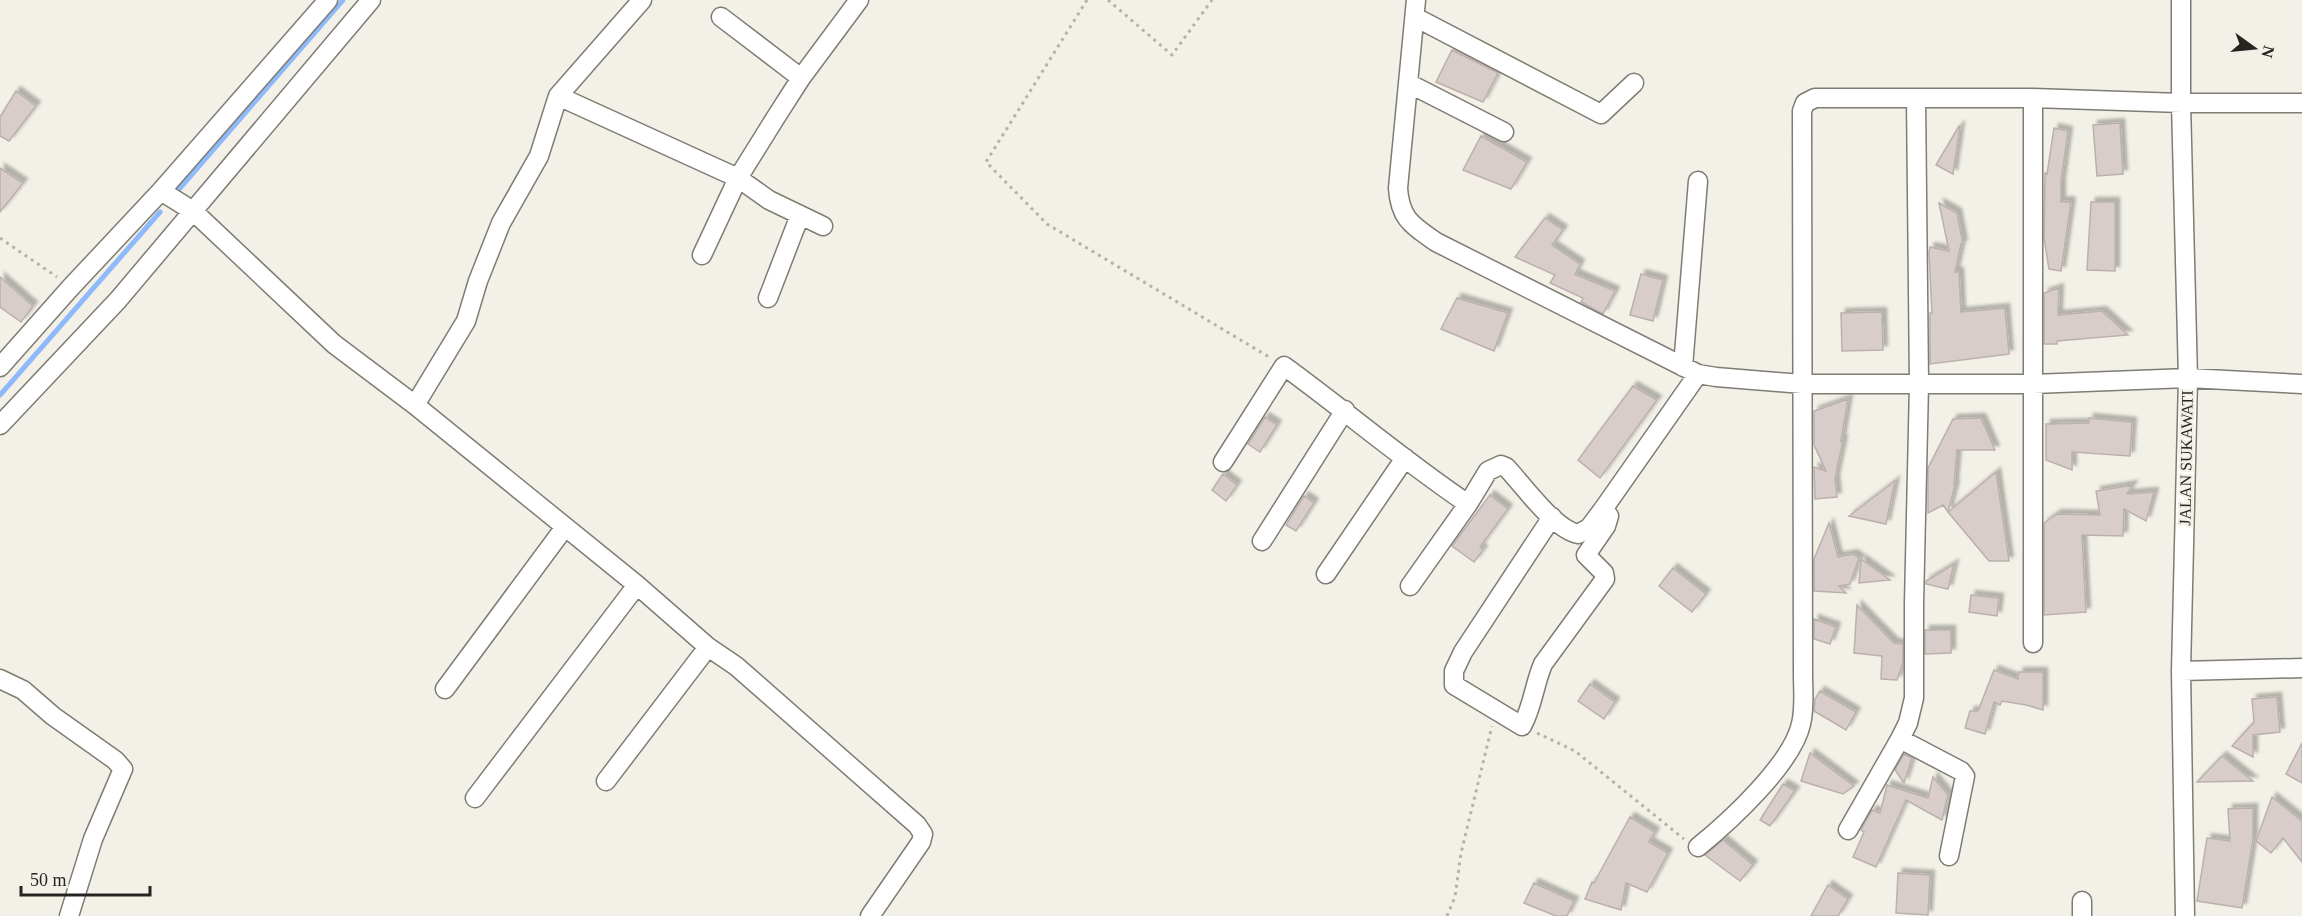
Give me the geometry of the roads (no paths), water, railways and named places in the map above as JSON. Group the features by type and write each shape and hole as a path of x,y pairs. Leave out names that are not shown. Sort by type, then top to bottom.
{"street":[{"path":"0,367 71,286 167,195 328,0"},
{"path":"0,426 118,300 371,0"},
{"path":"414,405 466,321 478,281 501,223 539,156 558,96 642,0"},
{"path":"702,255 738,178 801,78 859,0"},
{"name":"JALAN SUKAWATI","path":"2181,0 2181,103 2188,378 2181,670 2185,916"},
{"path":"1634,83 1602,114 1415,8 1398,188 1399,206 1410,223 1436,242 1690,370 1716,377 1802,384 2033,384 2188,378 2302,384"},
{"path":"721,17 801,78"},
{"path":"1408,83 1504,132"},
{"path":"558,96 738,178 769,200 823,226"},
{"path":"1698,847 1729,822 1768,779 1789,749 1801,726 1803,674 1803,107 1811,99 1916,98 2302,103"},
{"path":"1848,830 1908,723 1914,698 1919,384 1916,98"},
{"path":"2033,98 2033,643"},
{"path":"1410,586 1468,504 1488,471 1501,465 1506,467 1566,530 1578,534 1589,528 1604,508 1690,370 1698,182"},
{"path":"167,195 193,211 334,344 414,405 637,585 708,647 736,666 922,831 921,842 870,916"},
{"path":"768,298 800,215"},
{"path":"1223,462 1284,366 1468,504"},
{"path":"1262,541 1345,410"},
{"path":"1326,574 1405,458"},
{"path":"1552,517 1462,652 1454,671 1454,685 1522,726 1530,712 1537,678 1543,664 1605,579 1604,573 1586,555 1608,521 1609,516 1604,508"},
{"path":"445,689 565,527"},
{"path":"475,798 637,585"},
{"path":"606,781 708,647"},
{"path":"2181,670 2302,668"},
{"path":"0,679 23,690 53,716 115,760 123,769 93,839 69,916"},
{"path":"1900,739 1963,773 1964,780 1949,856"}],"waterway":[{"path":"174,195 343,0"},
{"path":"0,395 160,212"}]}
